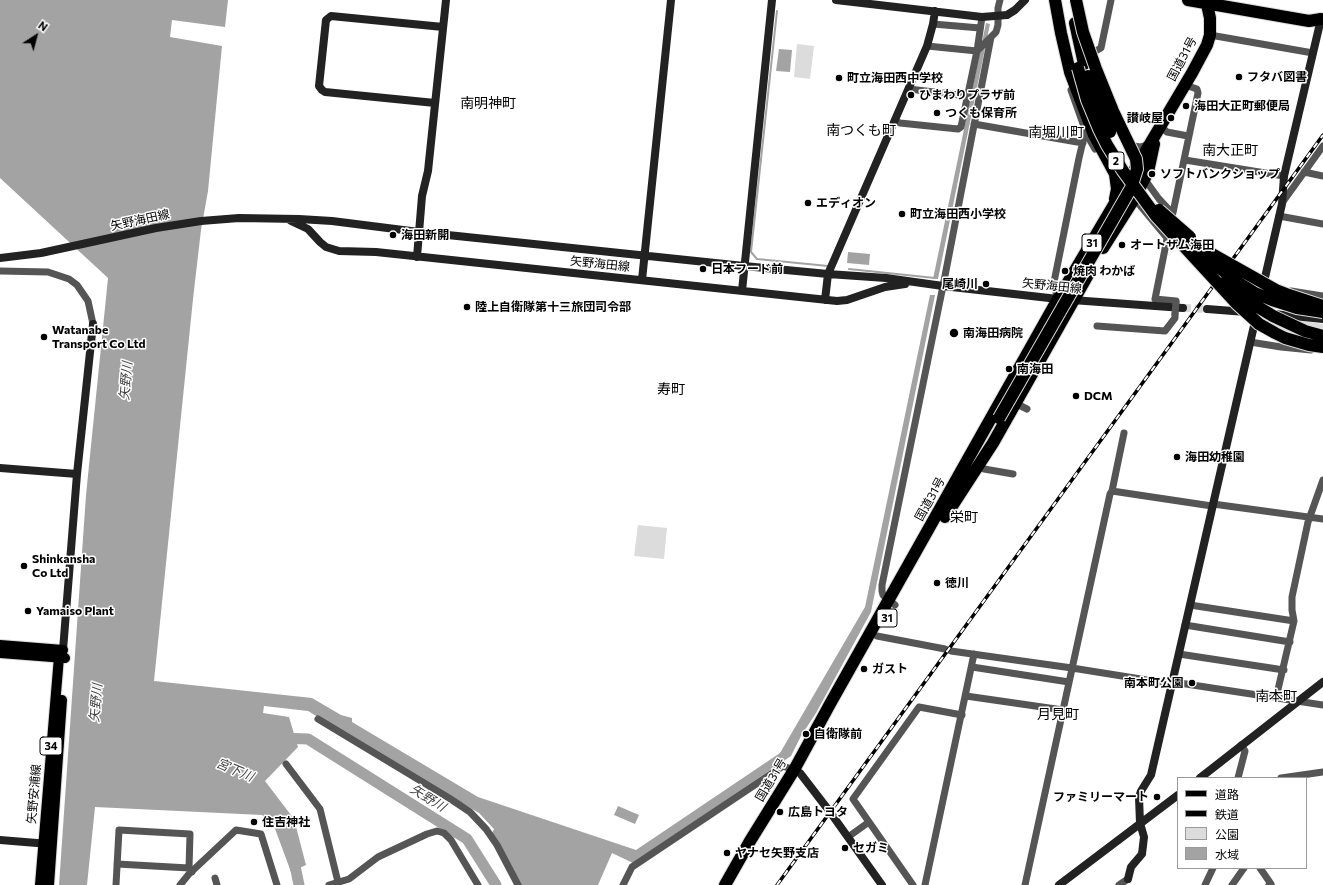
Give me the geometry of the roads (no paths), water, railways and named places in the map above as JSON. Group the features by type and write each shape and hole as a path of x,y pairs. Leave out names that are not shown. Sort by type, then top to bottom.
{"highway":[{"path":"1055,0 1070,72 1090,135 1115,174 1117,190 1115,199 1104,224"},
{"name":"2","path":"1061,0 1066,30 1088,100 1099,129 1115,160 1134,189 1173,240 1248,301 1292,325 1305,331 1323,336"},
{"name":"2","path":"1071,0 1084,64 1106,124 1137,182 1159,210 1200,252 1239,283 1255,293 1297,308 1323,312"},
{"path":"973,465 1131,188 1137,169 1136,159 1121,130 1096,70 1083,32 1076,0"},
{"path":"1188,0 1309,21 1322,20"},
{"path":"1228,0 1312,16 1322,20"},
{"name":"国道31号","path":"732,885 892,603 948,512 1058,299 1104,224 1185,85 1207,44 1210,35 1210,18 1206,2"},
{"name":"国道31号","path":"724,885 797,771 877,636 892,603 898,584 973,465 1015,403 1108,240 1134,199 1148,172 1155,141 1161,126"},
{"path":"1159,210 1197,243 1227,264 1288,296 1323,306"},
{"path":"1173,240 1259,324 1285,338 1308,345 1323,347"}],"main road":[{"path":"0,645 62,655"},
{"path":"0,653 62,655"},
{"name":"矢野安浦線","path":"40,885 47,844 62,655"},
{"name":"矢野安浦線","path":"47,844 49,885"}],"street":[{"path":"417,256 422,196 428,171 446,0"},
{"path":"642,280 670,0"},
{"path":"742,291 772,0"},
{"path":"836,0 982,17 1006,15 1015,10 1025,0"},
{"path":"928,46 979,49 996,32 1000,0"},
{"path":"1050,0 1065,74 1090,135 1084,137 1054,282 1058,299"},
{"path":"1080,0 1092,53 1107,94 1144,179 1172,213"},
{"path":"1092,53 1101,48 1111,0"},
{"path":"825,300 828,274 928,46 935,11"},
{"path":"435,103 325,92 322,90 320,86 326,20 331,16 443,27"},
{"path":"892,603 883,596 882,591 884,577 974,124 982,17"},
{"path":"1258,307 1282,204 1284,176 1322,20"},
{"path":"933,24 980,28"},
{"path":"1210,35 1313,53"},
{"path":"895,121 900,123 958,129 960,127 967,96 977,77 990,39"},
{"path":"1096,326 1165,331 1175,318 1176,301 1155,299 1173,240 1172,213 1185,160 1188,136 1198,93 1197,89 1185,85"},
{"path":"909,89 967,96"},
{"path":"974,124 1083,143"},
{"path":"1161,126 1167,132 1188,136"},
{"path":"1128,142 1134,146 1140,147 1150,144"},
{"path":"1282,204 1323,146"},
{"path":"1185,160 1284,176"},
{"path":"1304,172 1323,176"},
{"path":"1115,174 1134,199 1173,240"},
{"path":"1279,216 1323,224"},
{"name":"矢野海田線","path":"0,258 41,253 186,223 239,218 276,218 332,221 419,232 744,266 886,278 930,285 1058,299 1183,308"},
{"name":"矢野海田線","path":"287,219 304,227 323,244 334,250 417,256 825,300 847,300 890,286 919,283"},
{"path":"0,271 48,272 69,279 77,285 88,301 93,324 77,474 62,655"},
{"path":"1263,286 1323,296"},
{"path":"1207,309 1323,319"},
{"path":"1120,885 1127,882 1132,867 1142,854 1144,837 1140,823 1139,797 1151,775 1256,317"},
{"path":"1250,342 1323,352"},
{"path":"1015,403 1027,409"},
{"path":"1025,885 1124,434"},
{"path":"973,465 1013,474"},
{"path":"0,468 77,474"},
{"path":"1276,698 1284,670 1294,621 1292,597 1308,522 1311,518 1323,480"},
{"path":"1112,491 1323,519"},
{"path":"884,577 891,584 898,584"},
{"path":"1190,605 1294,621"},
{"path":"1186,625 1290,642"},
{"path":"877,636 948,650 1323,705"},
{"path":"925,885 974,654"},
{"path":"1179,654 1284,670"},
{"path":"972,667 1069,682"},
{"path":"1201,777 1323,682"},
{"path":"966,696 1063,710"},
{"path":"913,885 853,799 920,707 962,715"},
{"path":"318,719 470,812 486,829 497,845 518,885"},
{"path":"1238,777 1245,751 1242,745"},
{"path":"286,764 320,809 338,882"},
{"path":"623,885 632,868 783,766 797,771 848,837 882,885"},
{"path":"1288,777 1323,772"},
{"path":"1059,885 1177,796"},
{"path":"848,837 869,822"},
{"path":"116,885 120,830 190,834 190,870"},
{"path":"180,885 190,870 236,830 261,834 277,885"},
{"path":"329,885 338,882 350,882 378,857 427,834 438,831 444,832 452,840 478,885"},
{"path":"0,840 47,844"},
{"path":"117,864 190,870"},
{"path":"1205,885 1213,869"},
{"path":"1232,885 1243,869"},
{"path":"1261,869 1272,884 1269,885"}],"water":[{"path":"0,0 228,0 225,27 172,20 170,37 222,46 208,191 201,230 193,299 154,681 312,698 341,715 352,718 352,722 478,797 636,850 780,753 865,607 930,295 935,295 871,612 791,756 633,863 612,853 598,885 521,885 492,833 494,829 479,813 308,711 264,706 263,713 289,717 298,747 265,781 294,819 306,865 291,872 274,826 262,815 95,807 87,885 59,885 86,495 108,278 0,178"},
{"path":"986,23 990,24 938,279 933,279"},
{"path":"779,49 792,50 790,72 776,71"},
{"path":"848,252 870,254 869,265 847,263"},
{"path":"618,806 639,815 635,824 614,815"}],"waterway":[{"path":"777,11 751,252 757,259 828,266"},
{"path":"849,269 935,278"},
{"name":"矢野川","path":"281,738 308,739 467,839 496,885"},
{"name":"宮下川","path":"293,856 299,885"}],"tunnel":[{"path":"1183,308 1207,309"}],"railway":[{"path":"777,885 1323,135"}],"place":[{"name":"フタバ図書","path":"1239,77"},
{"name":"町立海田西中学校","path":"839,78"},
{"name":"ひまわりプラザ前","path":"911,95"},
{"name":"海田大正町郵便局","path":"1186,106"},
{"name":"つくも保育所","path":"937,113"},
{"name":"讃岐屋","path":"1171,118"},
{"name":"ソフトバンクショップ","path":"1152,174"},
{"name":"エディオン","path":"808,203"},
{"name":"町立海田西小学校","path":"902,214"},
{"name":"海田新開","path":"393,235"},
{"name":"オートザム海田","path":"1122,245"},
{"name":"日本フード前","path":"703,269"},
{"name":"焼肉 わかば","path":"1065,271"},
{"name":"尾崎川","path":"986,284"},
{"name":"陸上自衛隊第十三旅団司令部","path":"467,307"},
{"name":"南海田病院","path":"954,333"},
{"name":"Watanabe Transport Co Ltd","path":"44,337"},
{"name":"南海田","path":"1009,369"},
{"name":"DCM","path":"1076,396"},
{"name":"海田幼稚園","path":"1177,457"},
{"name":"Shinkansha Co Ltd","path":"24,566"},
{"name":"徳川","path":"937,583"},
{"name":"Yamaiso Plant","path":"28,611"},
{"name":"ガスト","path":"864,669"},
{"name":"南本町公園","path":"1192,683"},
{"name":"自衛隊前","path":"806,734"},
{"name":"ファミリーマート","path":"1157,797"},
{"name":"広島トヨタ","path":"780,812"},
{"name":"住吉神社","path":"254,822"},
{"name":"セガミ","path":"845,848"},
{"name":"ヤナセ矢野支店","path":"727,853"}],"district":[{"name":"南明神町","path":"488,103"},
{"name":"南つくも町","path":"861,130"},
{"name":"南堀川町","path":"1056,132"},
{"name":"南大正町","path":"1230,150"},
{"name":"寿町","path":"671,389"},
{"name":"栄町","path":"964,517"},
{"name":"南本町","path":"1276,696"},
{"name":"月見町","path":"1058,714"}]}
